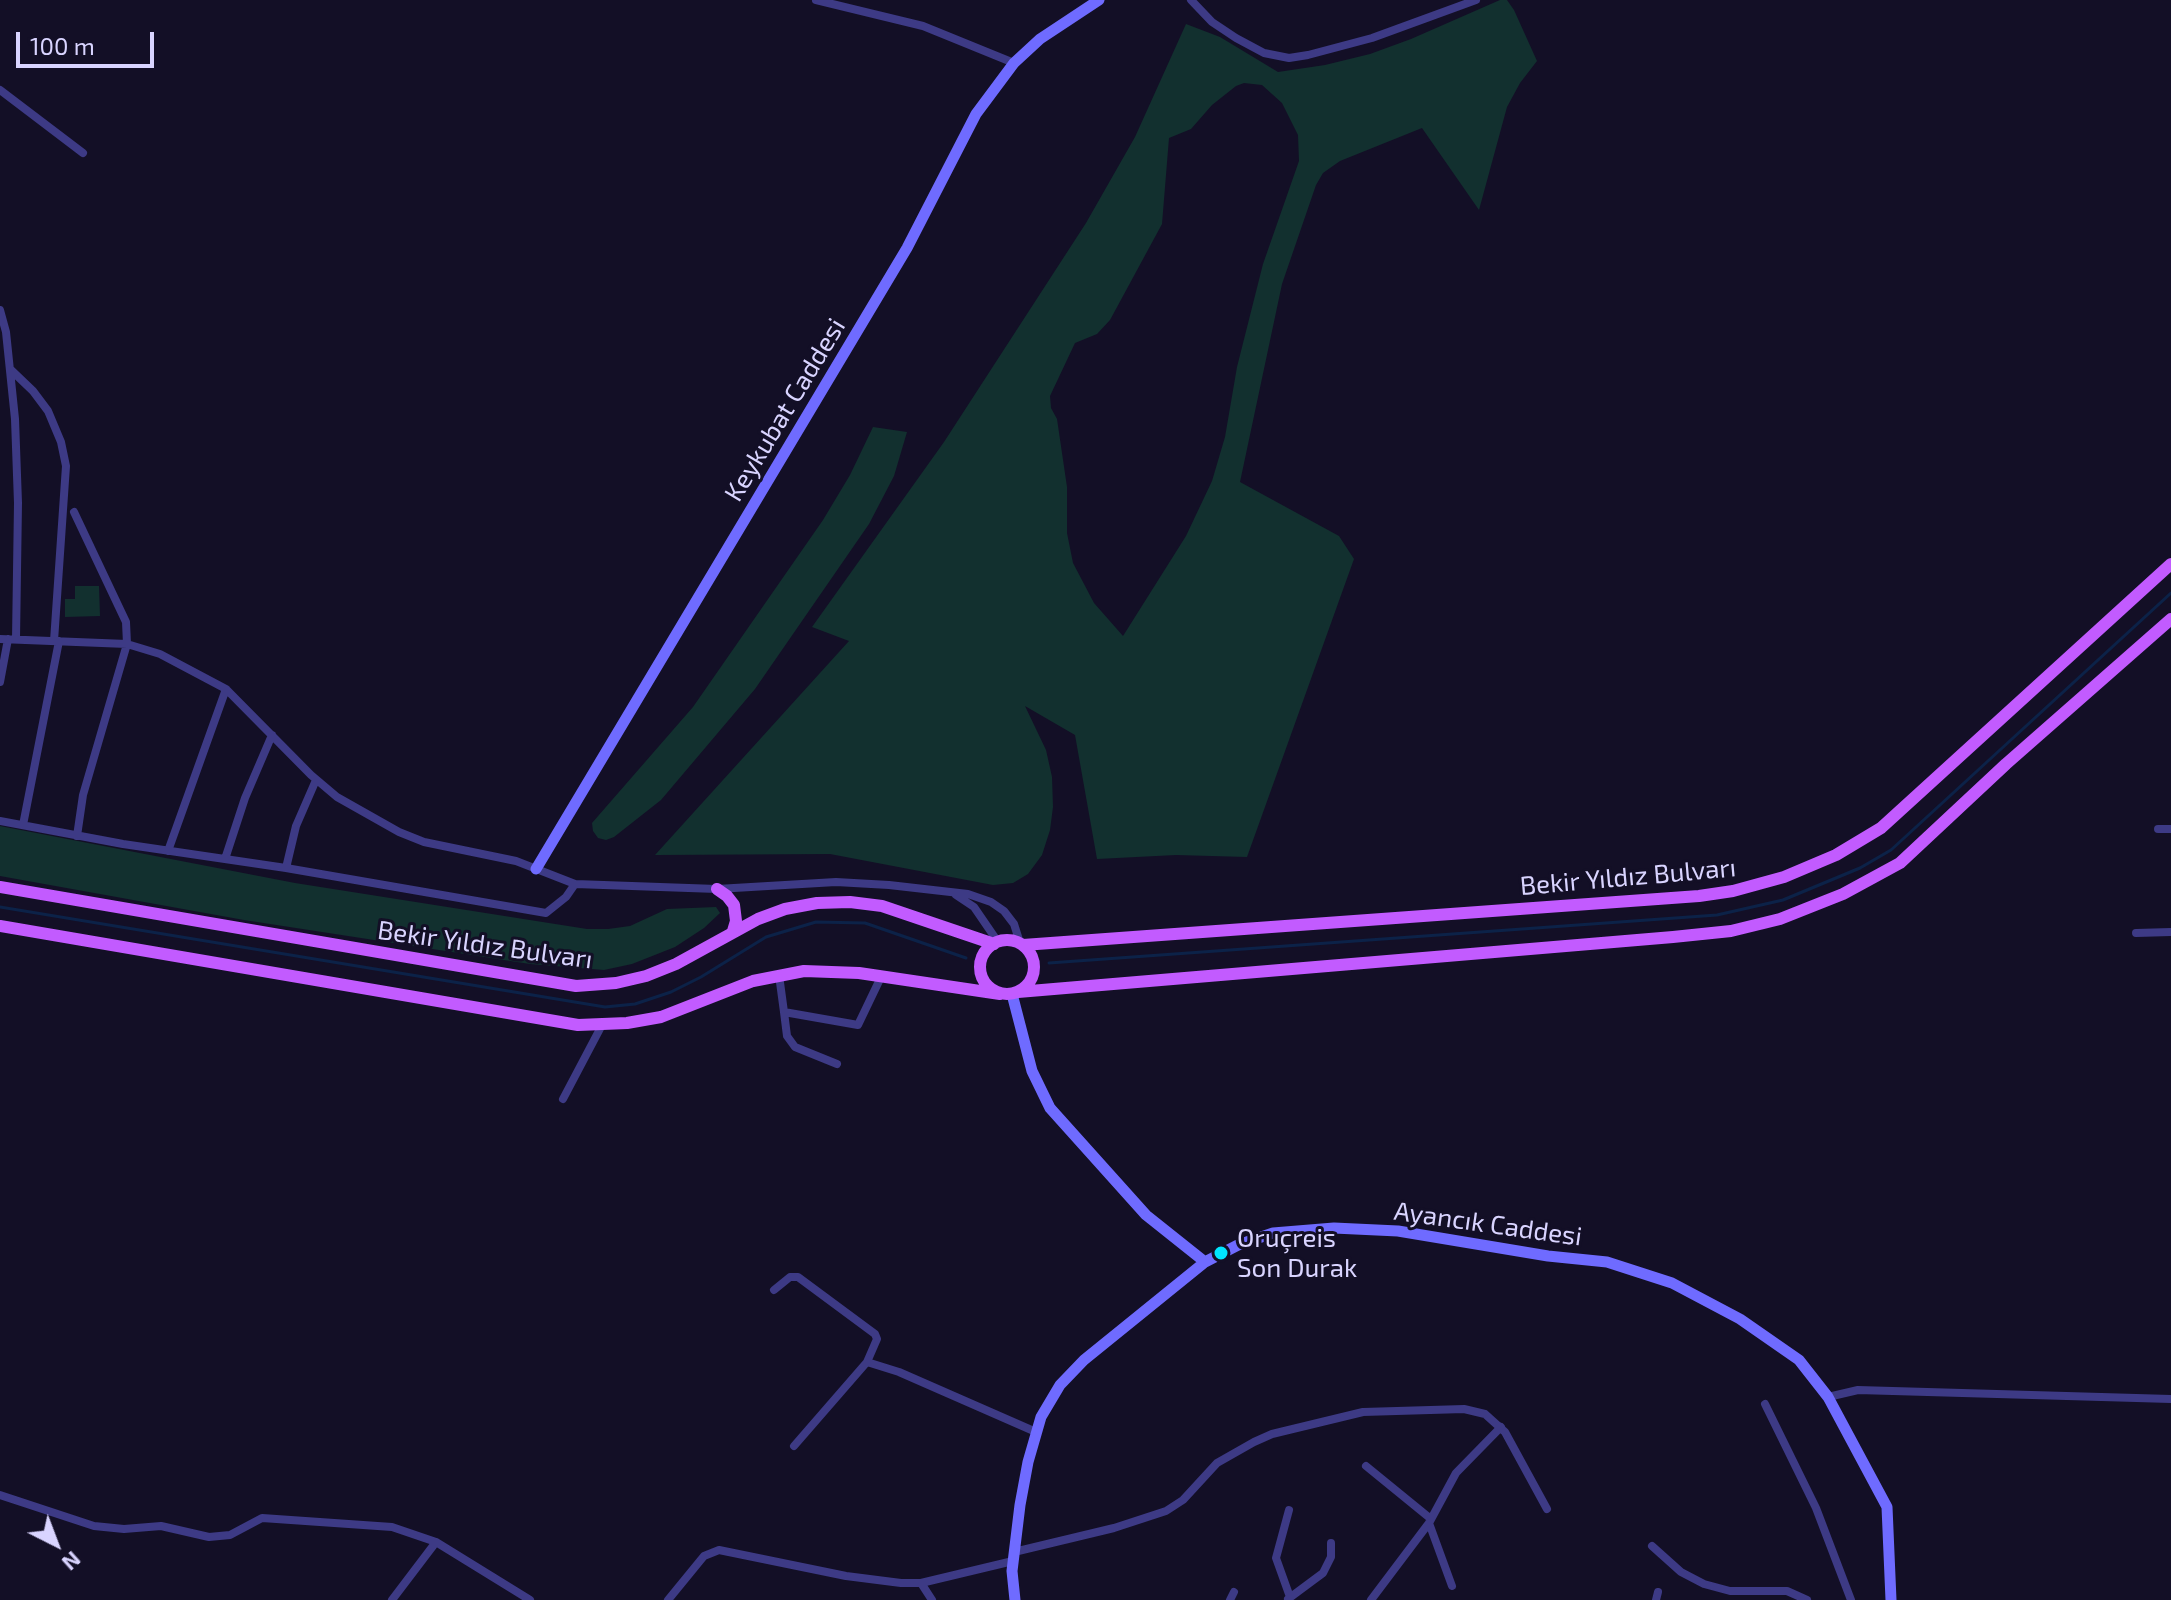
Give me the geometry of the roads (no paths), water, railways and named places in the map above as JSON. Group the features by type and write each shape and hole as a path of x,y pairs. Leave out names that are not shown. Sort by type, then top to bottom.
{"main road":[{"name":"Bekir Yıldız Bulvarı","path":"1021,944 1699,896 1733,891 1784,877 1836,855 1881,828 2171,564"},
{"path":"0,926 562,1024 602,1025 661,1017 736,986 779,975 823,971 1010,993 1731,931 1780,919 1843,894 1900,863 2006,764 2171,619"},
{"name":"Bekir Yıldız Bulvarı","path":"0,887 576,986 616,983 653,973 691,956 733,931 785,909 817,903 850,902 898,910 996,943"},
{"path":"717,889 734,905 736,916 733,931"},
{"path":"1008,940 1021,944 1032,956 1034,968 1031,980 1010,993 985,984 981,973 983,955 996,943 1008,940"}],"street":[{"path":"816,0 923,26 1014,63"},
{"name":"Keykubat Caddesi","path":"536,869 907,248 976,114 1014,63 1040,39 1099,0"},
{"path":"1191,0 1212,22 1236,38 1264,53 1289,58 1372,38 1476,0"},
{"path":"0,90 83,153"},
{"path":"0,310 10,369 18,503 8,639 0,682"},
{"path":"10,369 48,411 61,442 66,466 56,641 23,825"},
{"path":"74,512 126,622 127,644 83,795 77,836"},
{"path":"8,639 127,644 160,654 226,689 316,780 351,806 410,837 438,846 508,859 575,884 717,889 836,882 889,885 983,898 998,906 1014,924 1021,944"},
{"path":"168,851 226,689"},
{"path":"225,859 249,787 272,735"},
{"path":"286,868 296,826 316,780"},
{"path":"0,821 546,913 566,897 575,884"},
{"path":"2158,829 2171,829"},
{"path":"951,893 974,907 996,943"},
{"path":"2136,933 2171,932"},
{"path":"779,975 787,1036 795,1047 837,1064"},
{"path":"784,1012 858,1025 881,977"},
{"path":"1010,993 1032,1071 1044,1100 1055,1116 1146,1215 1205,1262"},
{"path":"563,1099 602,1025"},
{"name":"Ayancık Caddesi","path":"1015,1600 1014,1556 1023,1485 1036,1432 1047,1405 1076,1368 1205,1262 1238,1245 1273,1233 1334,1228 1398,1231 1548,1256 1607,1262 1672,1283 1740,1319 1799,1360 1828,1397 1887,1507 1891,1600"},
{"path":"774,1290 790,1277 798,1277 875,1334 877,1343 867,1362 794,1446"},
{"path":"867,1362 899,1372 1036,1432"},
{"path":"1828,1397 1858,1390 2171,1399"},
{"path":"1765,1404 1816,1508 1851,1600"},
{"path":"668,1600 704,1556 719,1550 846,1576 921,1583 1166,1511 1183,1500 1217,1463 1272,1434 1363,1412 1471,1410 1485,1414 1501,1427 1529,1471 1547,1509"},
{"path":"1371,1600 1430,1521 1456,1473 1501,1427"},
{"path":"1366,1466 1430,1521 1452,1586"},
{"path":"0,1495 78,1522 116,1529 161,1526 202,1537 230,1535 262,1518 378,1525 406,1530 436,1542 530,1600"},
{"path":"1289,1510 1276,1558 1289,1598 1326,1568 1331,1557 1331,1543"},
{"path":"392,1600 436,1542"},
{"path":"1652,1546 1670,1564 1704,1584 1730,1591 1787,1591 1807,1600"},
{"path":"921,1583 932,1600"}],"waterway":[{"path":"1049,963 1717,915 1783,900 1860,868 1891,850 2171,593"},
{"path":"0,907 605,1007 635,1004 671,992 766,937 816,922 865,923 966,958"}],"place":[{"name":"Oruçreis Son Durak","path":"1221,1253"}]}
